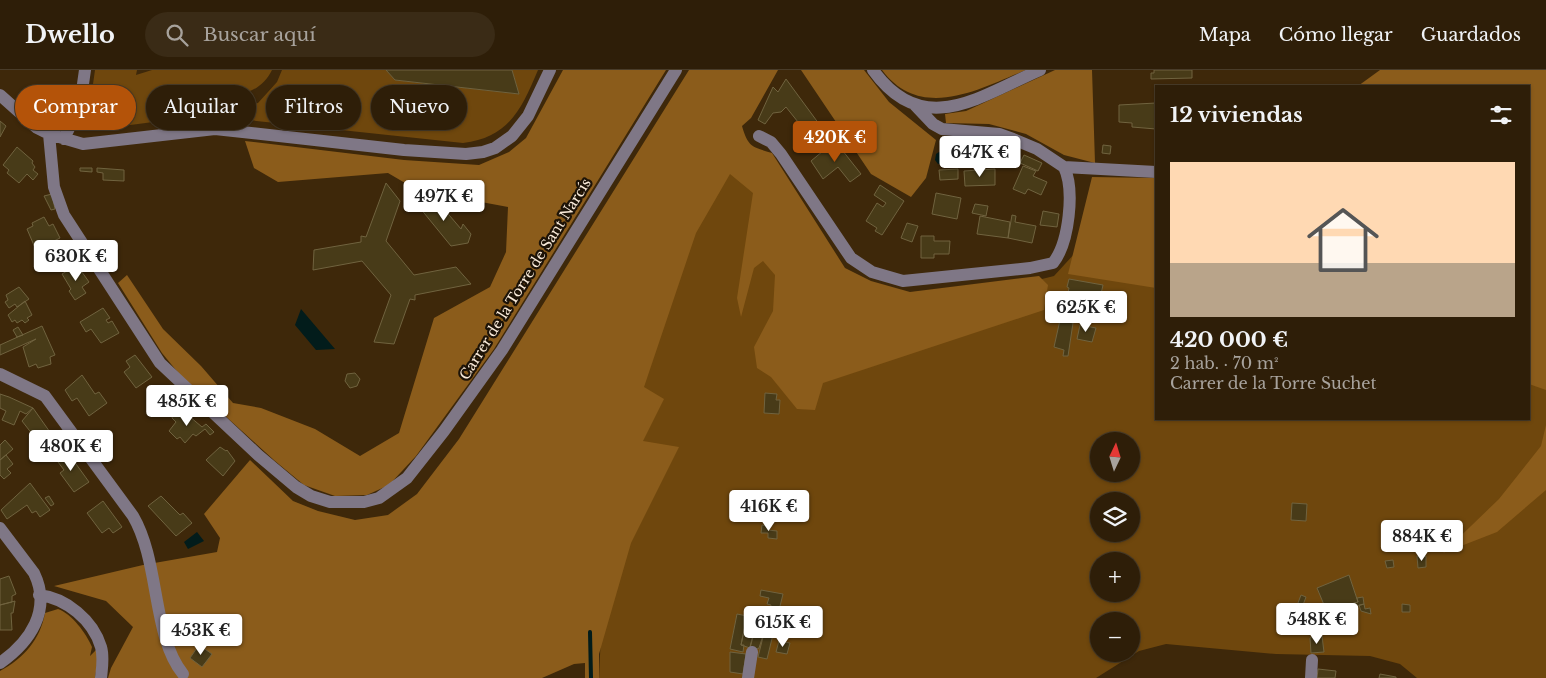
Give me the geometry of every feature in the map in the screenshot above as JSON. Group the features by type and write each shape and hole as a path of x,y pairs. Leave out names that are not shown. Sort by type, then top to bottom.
{"street":[{"path":"64,140 80,105 85,70"},
{"path":"0,95 37,128 64,140 83,144 215,129 466,154 483,152 499,146 523,124 550,70"},
{"name":"Carrer de la Torre de Sant Narcís","path":"49,134 50,163 59,204 160,363 258,455 296,486 330,502 364,502 379,498 407,478 444,431 502,350 676,70"},
{"path":"873,70 883,84 898,97 916,105 940,108 958,106 1040,70"},
{"path":"916,105 933,124 942,129 999,134 1025,143 1064,167 1155,172"},
{"path":"759,136 771,142 781,154 851,258 872,272 902,281 1030,268 1053,263 1060,249 1069,205 1070,183 1064,167"},
{"path":"0,374 45,396 134,516 144,536 170,654 183,674"},
{"path":"0,528 34,573 38,581 39,595 39,612 34,628 24,643 0,663"},
{"path":"39,595 61,600 86,621 102,648 101,678"},
{"path":"748,678 752,652"},
{"path":"1311,678 1312,660"}],"shaded area":[{"path":"95,70 137,70 136,75 152,70 272,70 264,82 256,88 256,85 146,85 146,123 136,124 136,85 93,85"},
{"path":"282,70 386,70 395,80 439,85 371,85 371,130 467,130 467,88 519,94 512,70 538,70 526,97 512,119 503,128 479,140 463,143 342,130 361,130 361,85 274,85"},
{"path":"563,70 666,70 494,349 416,456 389,485 367,495 335,496 304,485 180,375 162,353 118,283 127,275 163,329 201,366 233,403 261,408 315,429 360,456 399,433 434,318 490,287 506,252 508,207 417,190 388,173 278,182 254,168 245,141 404,160 479,165 509,152 526,138"},
{"path":"689,70 778,70 751,118 742,126 744,133 752,145 772,153 845,268 871,281 910,292 1039,276 1048,285 1044,310 823,383 815,410 797,409 771,377 757,368 754,347 773,311 775,275 763,261 754,268 741,317 737,298 753,193 730,174 696,233 644,387 664,399 643,441 679,447 631,543 599,654 599,678 585,678 585,663 574,664 542,678 108,678 111,668 133,627 106,601 54,586 143,565 217,552 220,538 204,514 250,460 293,501 318,511 355,520 388,515 417,494 459,439"},
{"path":"801,70 864,70 889,102 936,140 926,178 911,197 871,174"},
{"path":"882,70 1026,70 971,92 951,97 933,98 914,95 897,86"},
{"path":"1055,70 1092,70 1095,163 1064,155 1026,134 989,124 946,123 945,114 966,111"},
{"path":"1380,70 1546,70 1546,390 1530,384 1530,85 1359,85"},
{"path":"1546,70 1546,678 1417,678 1400,664 1370,656 1276,654 1166,644 1140,651 1140,612 1090,612 1090,662 1121,662 1096,678 599,678 612,387 721,154 840,268 862,285 903,293 1034,281 1054,276 1076,252 1155,189 1155,420 1530,420 1530,85"},
{"path":"266,94 266,122 256,121 256,103"},
{"path":"1092,177 1155,178 1155,288 1068,274"},
{"path":"1546,425 1546,490 1497,532 1443,553 1499,499 1541,446"},
{"path":"58,609 68,615 82,630 92,647 90,656 97,649 98,658 95,678 0,678 0,671 23,654 35,640 43,623 45,613"}],"water":[{"path":"939,152 954,155 954,159 952,162 938,164 935,160 936,154"},
{"path":"301,309 335,349 316,350 295,325"},
{"path":"197,532 204,541 188,549 184,542"}],"building":[{"path":"386,70 512,70 519,94 467,88 467,85 439,85 395,80"},
{"path":"1154,70 1192,70 1192,78 1151,79 1151,73 1154,73"},
{"path":"786,79 822,128 810,137 786,107 781,112 773,113 765,124 758,120 773,87 778,92"},
{"path":"1155,103 1155,129 1132,127 1132,123 1119,122 1119,105"},
{"path":"0,121 6,126 0,137"},
{"path":"835,141 861,174 850,182 838,167 823,179 811,161"},
{"path":"1103,145 1111,146 1110,154 1102,153"},
{"path":"17,147 33,161 32,163 35,167 33,170 38,174 33,180 27,174 19,183 7,173 9,170 3,165"},
{"path":"1024,155 1042,163 1038,171 1020,163"},
{"path":"1023,166 1036,171 1033,176 1047,182 1041,195 1028,189 1025,194 1013,189"},
{"path":"80,168 92,168 92,172 80,171"},
{"path":"97,168 124,170 124,181 103,180 103,173 97,172"},
{"path":"958,169 958,179 940,180 939,170"},
{"path":"995,169 995,185 965,186 964,171"},
{"path":"386,183 400,201 386,241 414,275 456,267 471,284 415,295 415,300 410,299 394,344 374,342 391,295 362,261 313,270 314,250 361,242 361,236 366,237"},
{"path":"880,185 904,201 882,235 875,231 877,228 866,221 877,203 883,207 886,203 874,195"},
{"path":"427,189 461,229 463,224 471,234 468,243 451,246 420,208"},
{"path":"936,193 961,198 957,219 932,214"},
{"path":"52,194 55,209 51,210 44,196"},
{"path":"975,204 988,206 986,216 972,213"},
{"path":"1043,211 1059,214 1057,227 1040,225"},
{"path":"1012,215 1016,216 1015,222 1036,226 1032,243 1008,238"},
{"path":"980,216 1010,222 1008,238 977,234"},
{"path":"44,217 49,226 53,224 60,238 36,250 27,229 33,226 32,223"},
{"path":"907,223 918,226 912,242 901,238"},
{"path":"921,236 934,236 934,241 950,241 949,254 934,254 934,258 921,258"},
{"path":"77,265 89,282 82,287 86,293 75,300 62,274"},
{"path":"1069,279 1103,285 1101,294 1096,294 1093,310 1085,309 1084,312 1098,315 1097,320 1064,313"},
{"path":"19,287 29,299 17,307 15,304 9,308 5,302 8,300 6,295"},
{"path":"25,301 32,315 27,318 29,320 25,323 22,320 17,323 15,320 12,322 8,315"},
{"path":"103,308 110,318 106,320 108,323 112,321 119,333 101,343 91,329 86,332 80,322"},
{"path":"1060,320 1073,323 1068,356 1063,356 1064,350 1054,347"},
{"path":"1080,325 1096,328 1092,342 1077,339"},
{"path":"42,326 55,355 50,357 51,364 38,368 36,364 29,367 23,347 36,339 0,355 0,345"},
{"path":"18,327 23,335 17,337 13,330"},
{"path":"135,355 152,377 136,388 124,372 130,367 126,361"},
{"path":"355,373 360,379 357,386 350,388 345,381 347,374"},
{"path":"82,375 95,394 99,392 107,403 89,416 77,398 72,401 65,390"},
{"path":"765,393 777,394 776,400 780,400 779,414 764,413"},
{"path":"0,394 33,408 26,414 20,411 14,425 2,420 6,411 0,408"},
{"path":"33,408 52,435 40,444 22,421"},
{"path":"179,409 187,418 189,416 202,427 206,424 214,432 210,435 205,429 196,436 193,434 185,443 180,437 177,439 169,431 176,422 172,418 173,414"},
{"path":"5,440 13,449 0,460 0,445"},
{"path":"220,447 227,450 235,461 223,476 206,460"},
{"path":"66,450 89,482 74,492 60,473 64,470 55,458"},
{"path":"6,455 13,464 7,469 11,473 4,479 0,475 0,460"},
{"path":"30,483 50,510 40,517 36,511 32,513 27,505 7,519 1,510"},
{"path":"49,496 54,504 51,506 45,498"},
{"path":"161,496 180,515 183,513 192,523 176,536 148,506"},
{"path":"103,501 122,527 113,533 109,528 102,533 87,513"},
{"path":"1292,503 1307,504 1306,521 1291,520"},
{"path":"762,525 768,526 768,530 777,531 777,539 768,538 768,533 761,533"},
{"path":"1417,556 1426,556 1426,567 1418,568"},
{"path":"1393,560 1394,567 1387,568 1385,561"},
{"path":"1349,575 1358,602 1338,608 1343,619 1349,616 1351,620 1337,627 1338,632 1329,634 1321,615 1327,612 1317,588"},
{"path":"9,576 16,594 12,596 12,602 0,605 0,579"},
{"path":"761,590 783,594 767,659 758,657 771,605 767,604 769,598 760,596"},
{"path":"1301,595 1306,597 1300,613 1295,611"},
{"path":"1363,597 1364,604 1340,612 1338,608 1358,602 1357,598"},
{"path":"15,601 13,613 11,613 12,630 0,630 0,605"},
{"path":"1364,604 1365,609 1370,608 1371,614 1361,611 1359,605"},
{"path":"1402,604 1410,605 1410,612 1402,612"},
{"path":"749,607 756,609 757,614 754,617 758,618 750,648 741,645 747,616 746,612"},
{"path":"759,611 763,611 763,619 768,620 759,648 757,649 750,647"},
{"path":"737,614 747,616 741,645 744,645 743,652 730,649"},
{"path":"1315,635 1316,637 1322,636 1324,652 1311,653 1310,638"},
{"path":"779,641 790,643 787,654 776,652"},
{"path":"199,645 212,654 202,667 190,658"},
{"path":"730,652 746,654 743,674 730,672"},
{"path":"1318,669 1336,671 1335,678 1317,678"},
{"path":"1380,674 1396,677 1396,678 1379,678"}],"waterway":[{"path":"590,632 591,678"}]}
